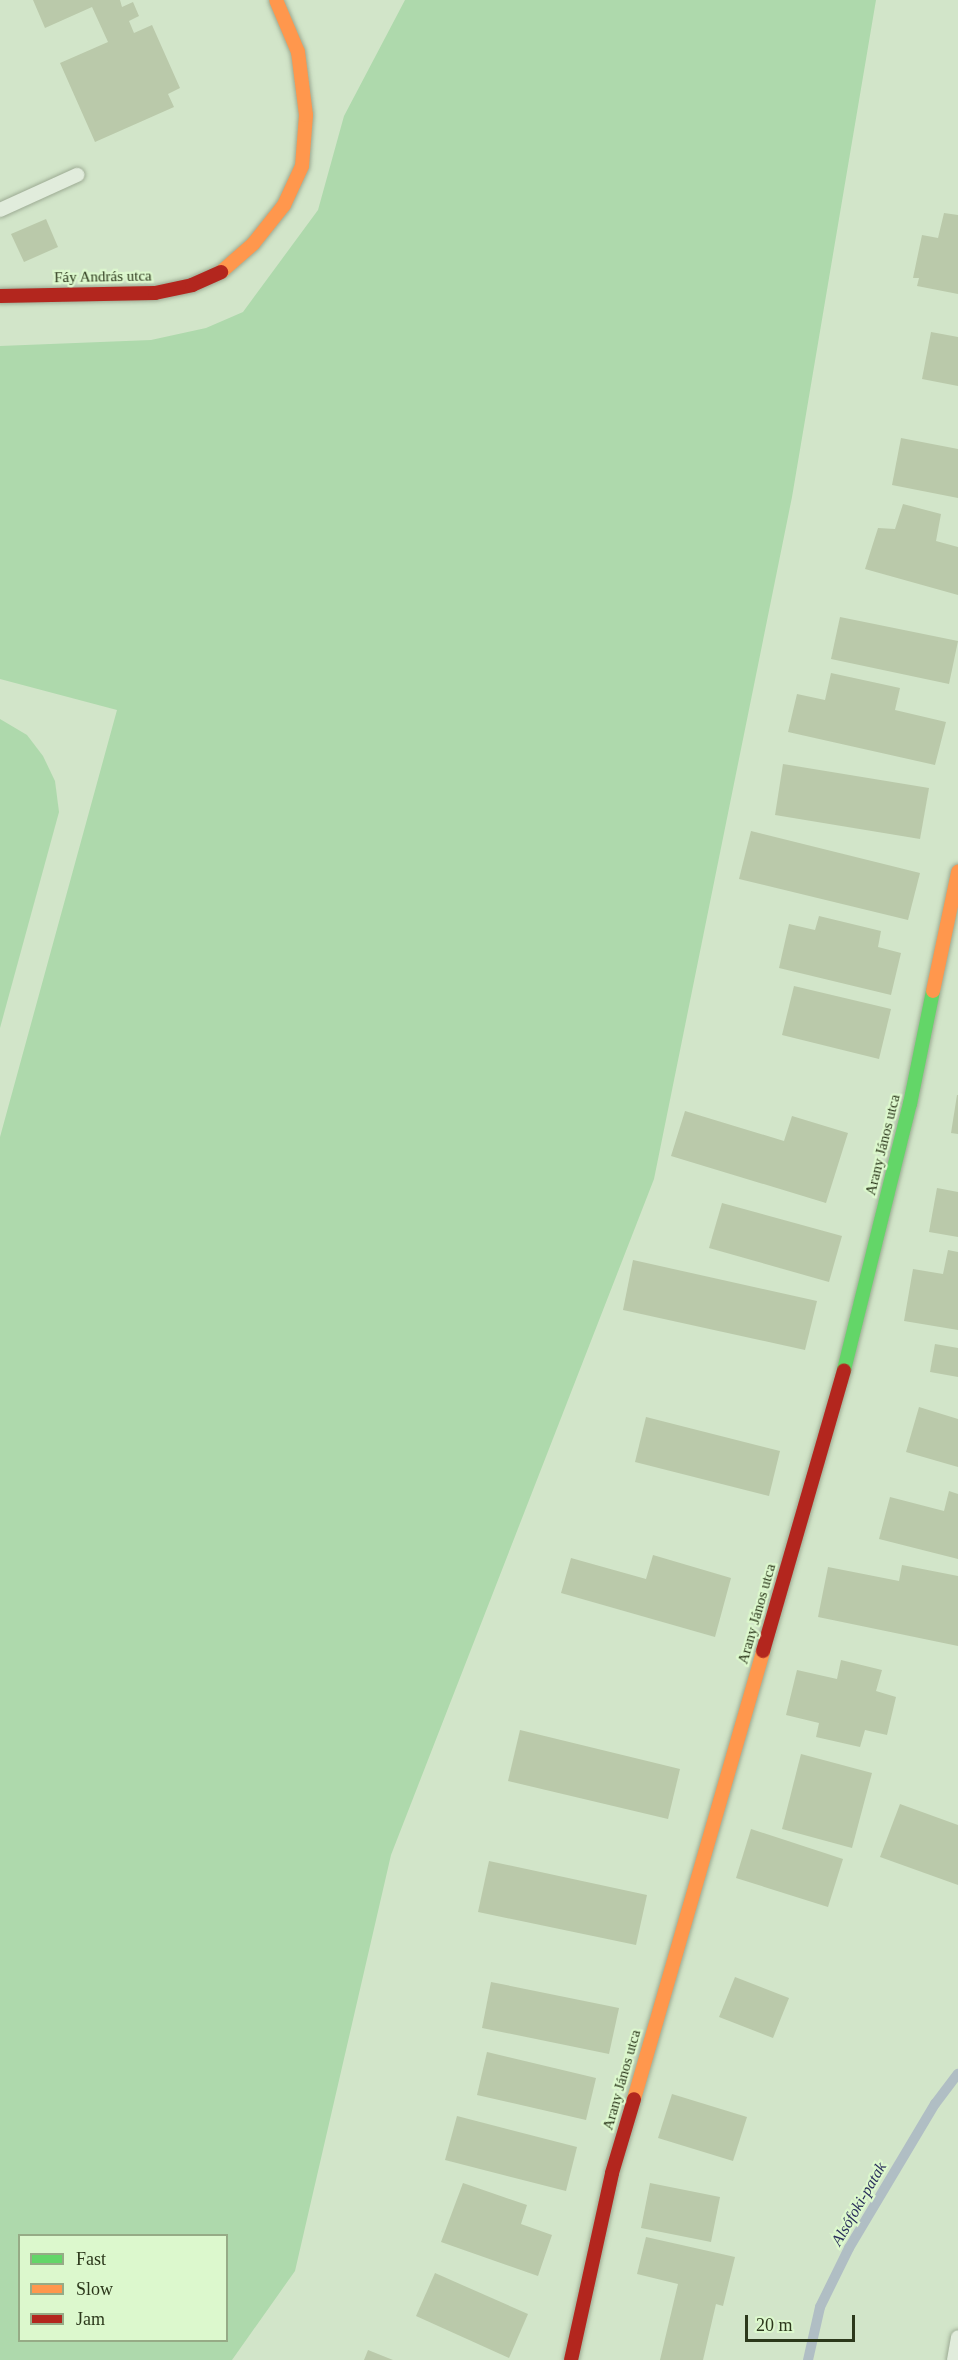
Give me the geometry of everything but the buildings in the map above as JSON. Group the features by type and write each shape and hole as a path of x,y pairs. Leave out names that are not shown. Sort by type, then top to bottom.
{"street":[{"name":"Fáy András utca","path":"0,296 155,293 192,285 225,270 253,244 284,205 302,166 306,115 298,52 276,0"},
{"name":"Arany János utca","path":"571,2360 576,2324 612,2173 840,1387 910,1104 958,872"}],"lane":[{"path":"0,210 77,175"},
{"path":"954,2360 958,2337"}],"green space":[{"path":"405,0 876,0 792,497 654,1179 391,1855 295,2271 232,2360 0,2360 0,1137 117,710 0,679 0,346 151,340 206,328 243,312 318,210 344,116"},
{"path":"0,719 27,735 43,756 55,781 59,812 0,1028"}],"waterway":[{"name":"Alsófoki-patak","path":"808,2360 820,2307 849,2248 935,2104 958,2074"}],"traffic: fast":[{"path":"844,1370 910,1104 933,991"}],"traffic: slow":[{"path":"221,272 253,244 284,205 302,166 306,115 298,52 276,0"},
{"path":"933,991 958,872"},
{"path":"634,2099 763,1651"}],"traffic: jam":[{"path":"0,296 155,293 192,285 221,272"},
{"path":"763,1651 844,1370"},
{"path":"571,2360 612,2173 634,2099"}]}
